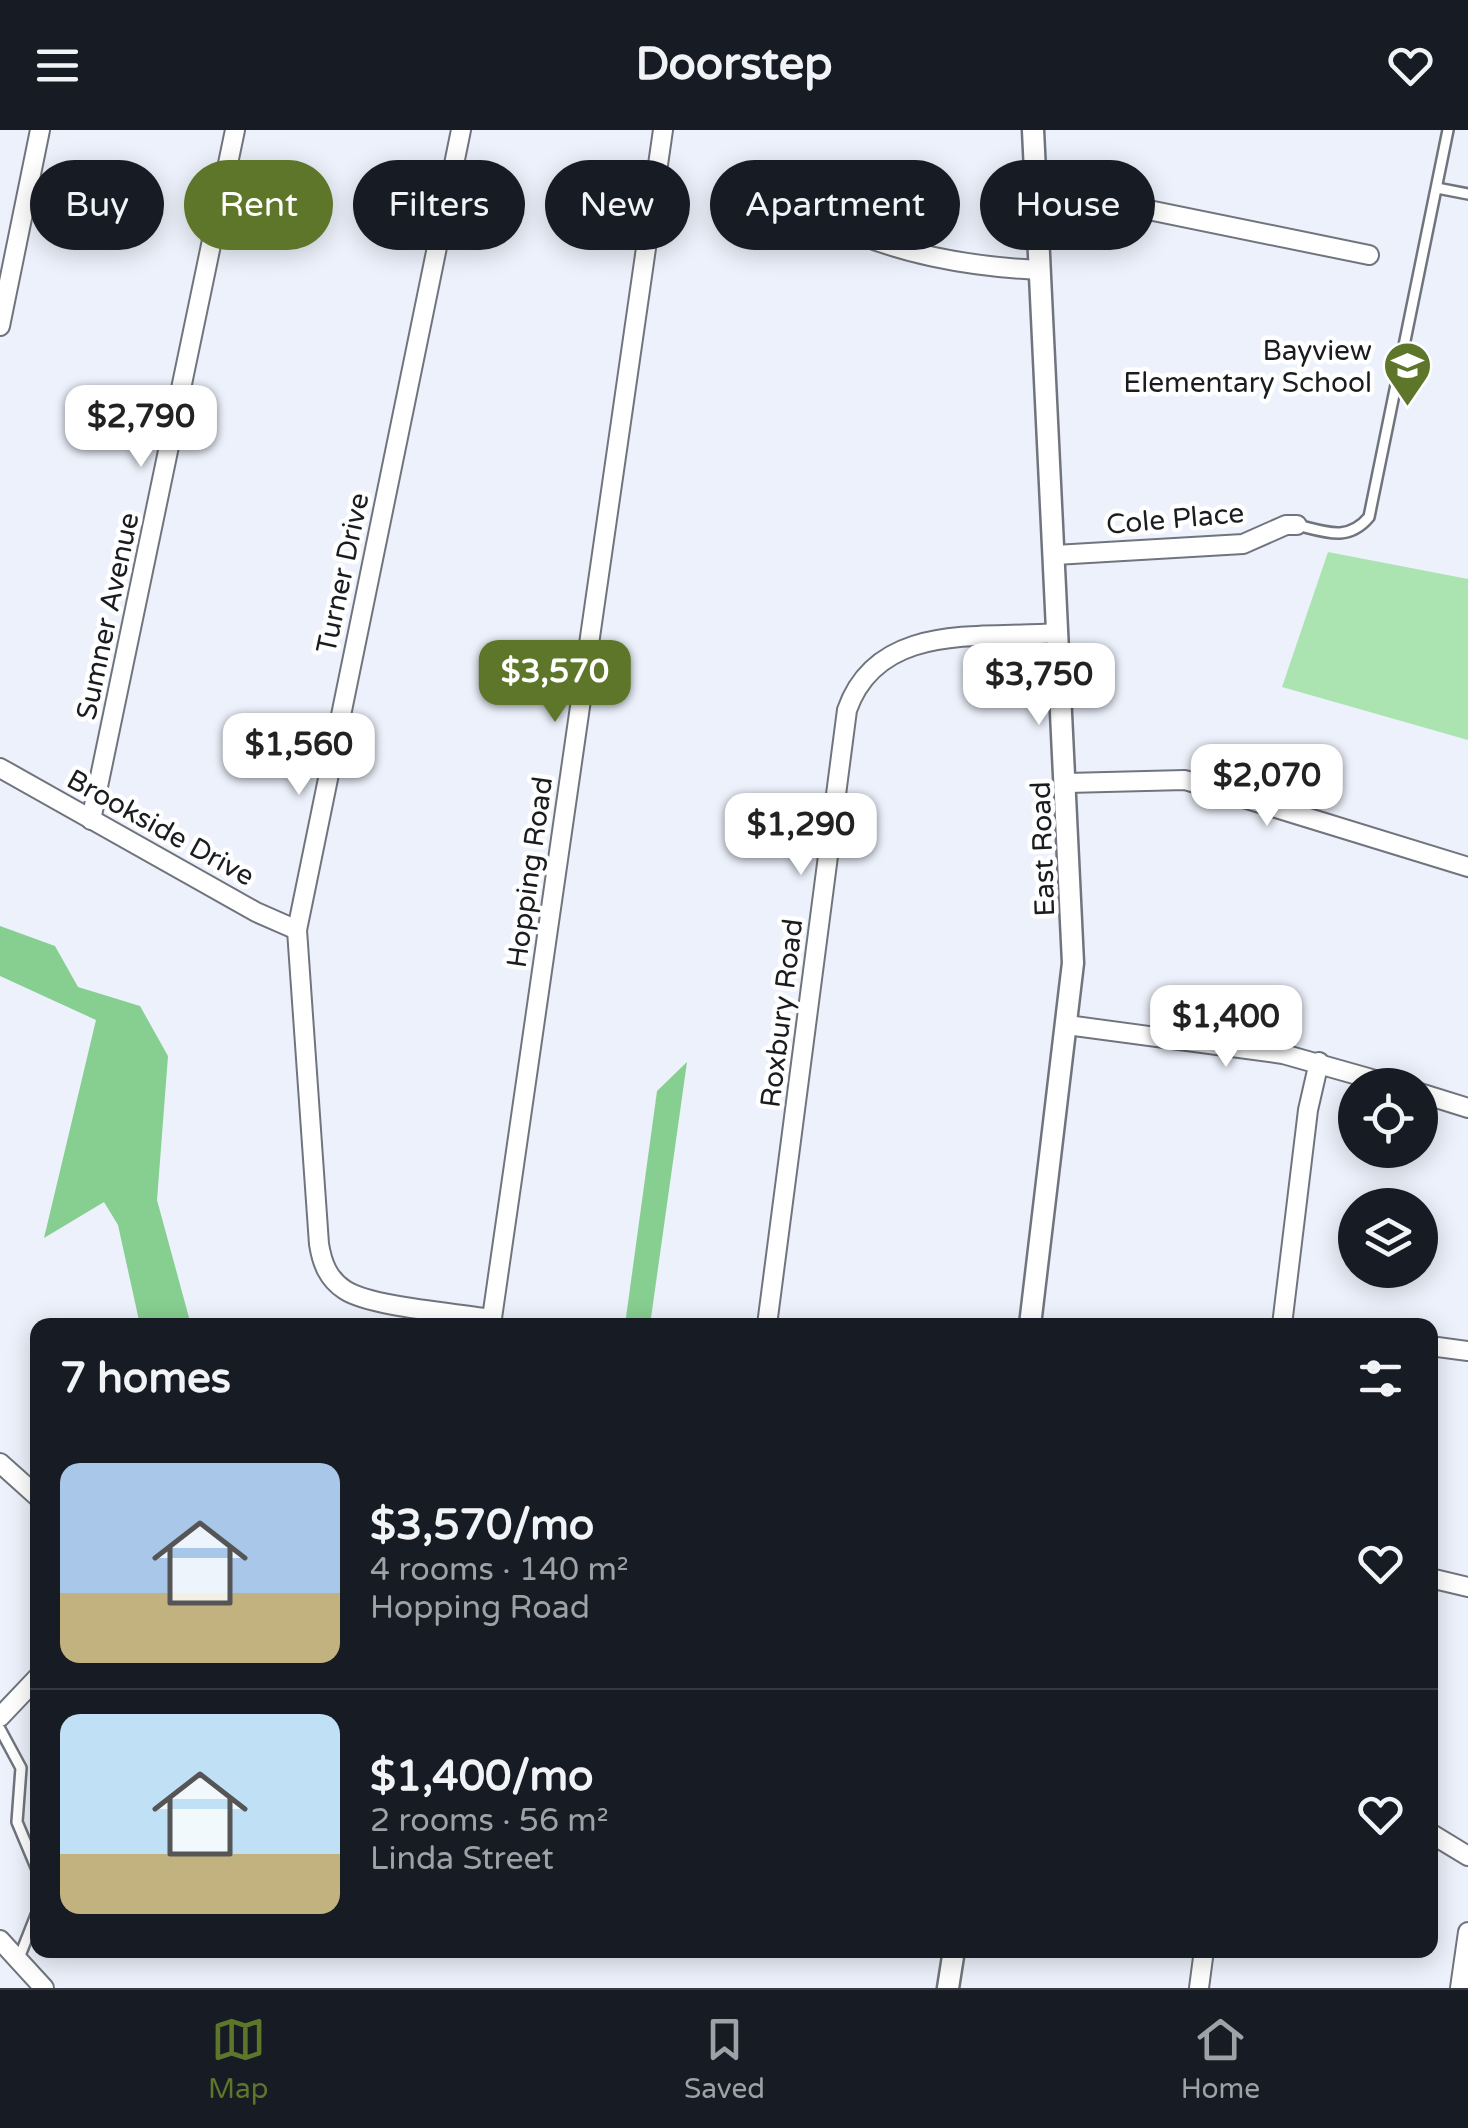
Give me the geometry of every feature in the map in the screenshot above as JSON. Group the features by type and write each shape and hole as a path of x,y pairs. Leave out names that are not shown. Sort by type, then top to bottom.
{"street":[{"path":"0,326 40,130"},
{"name":"Sumner Avenue","path":"91,820 235,130"},
{"name":"Turner Drive","path":"461,130 297,930 319,1244 325,1267 341,1288 363,1298 470,1318"},
{"name":"Hopping Road","path":"492,1318 663,130"},
{"name":"East Road","path":"1032,130 1034,160"},
{"path":"1155,212 1369,255"},
{"path":"910,250 1040,270"},
{"name":"East Road","path":"1031,1318 1073,963 1039,250"},
{"name":"Cole Place","path":"1055,555 1243,544 1286,525 1297,525"},
{"name":"Roxbury Road","path":"768,1318 844,730 854,692 882,659 920,641 1057,634"},
{"name":"Brookside Drive","path":"0,768 256,912 297,930"},
{"path":"1067,783 1185,780 1468,868"},
{"path":"1067,1025 1338,1068"},
{"path":"1283,1318 1308,1110 1319,1062"},
{"path":"1438,1099 1468,1108"},
{"path":"1438,1347 1468,1351"},
{"path":"0,1464 30,1490"},
{"path":"1438,1580 1468,1587"},
{"path":"0,1717 30,1685"},
{"path":"1438,1839 1468,1856"},
{"path":"1460,1988 1468,1932"},
{"path":"0,1940 44,1988"},
{"path":"948,1988 953,1958"},
{"path":"1199,1988 1203,1958"}],"lane":[{"path":"1297,525 1338,535 1358,530 1369,517 1448,130"},
{"path":"1437,188 1468,194"},
{"path":"0,1729 21,1768 17,1822 30,1853"},
{"path":"18,1960 30,1930"}],"green space":[{"path":"1328,552 1468,579 1468,740 1282,687"},
{"path":"0,926 55,946 78,987 140,1006 168,1056 157,1200 189,1318 138,1318 118,1225 104,1202 44,1238 96,1020 0,976"},
{"path":"687,1062 651,1318 626,1318 657,1091"}],"place":[{"name":"Bayview Elementary School","path":"1407,408"}]}
